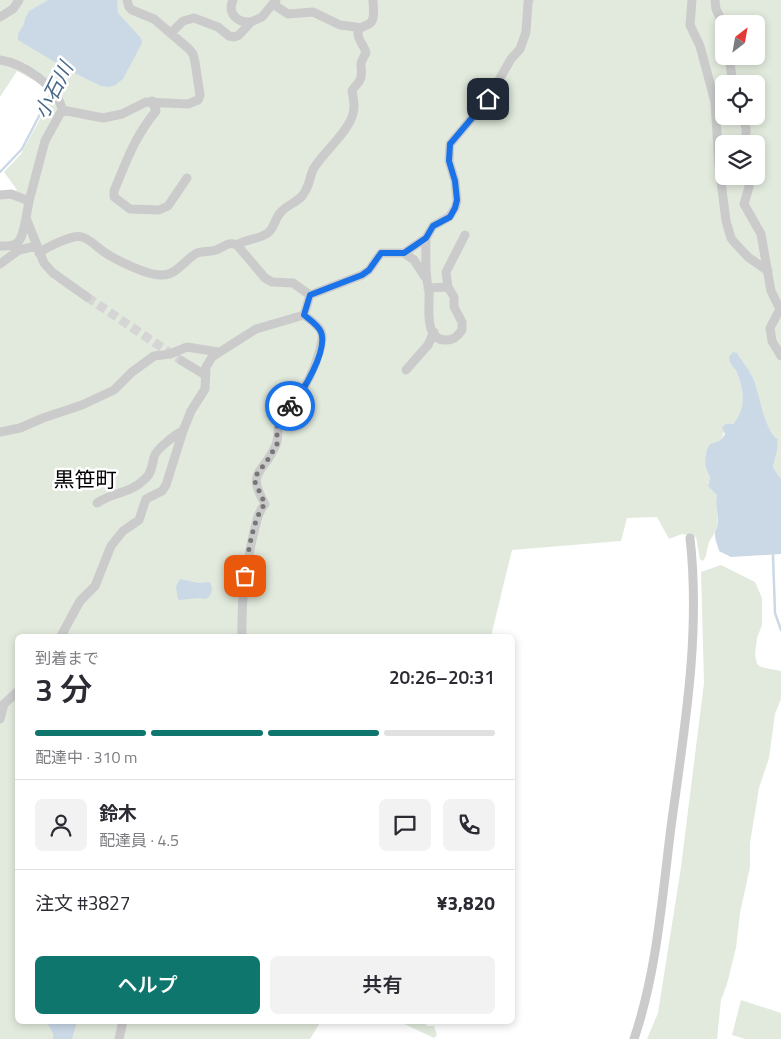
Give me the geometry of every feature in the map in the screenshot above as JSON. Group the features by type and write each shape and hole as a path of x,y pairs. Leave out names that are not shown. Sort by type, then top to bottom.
{"street":[{"path":"0,17 12,9 20,0"},
{"path":"62,110 103,118 122,114 146,102 188,104 195,102 200,97 193,54 180,40 154,19 128,7 127,0"},
{"path":"233,0 232,14 240,21 251,22"},
{"path":"237,245 268,234 280,212 303,195 311,180 313,169 338,140 353,114 352,91 360,80 360,63 366,53 358,36 360,29 370,24 372,20 373,0"},
{"path":"310,295 362,275 369,270 381,253 404,253 426,238 433,226 450,217 457,200 455,181 449,161 450,144 488,99 511,59 520,48 526,32 529,0"},
{"path":"692,0 690,25 700,46 716,108 718,166 726,221 734,242 748,257 768,271"},
{"path":"715,0 719,15"},
{"path":"171,33 182,21 194,18 215,26 225,34 234,37 245,30 251,22 262,17 274,2 288,14 313,12 340,25 360,29"},
{"path":"0,60 9,61 23,68 53,91 59,99 62,110 45,141 21,238 17,244 12,246 0,246"},
{"path":"152,102 156,111 142,128 134,143 114,192 114,197 130,209 159,210 168,206 187,178"},
{"path":"749,185 744,204 761,234 771,292 780,308 772,323 770,333 781,356"},
{"path":"0,195 11,194 29,201"},
{"path":"26,218 44,263 53,273 87,297"},
{"path":"426,238 428,316 437,337 446,340 455,338 462,330 462,322 454,306 454,297 448,287 446,272 465,235"},
{"path":"0,264 19,250 47,247 82,236 114,257 139,270 161,276 172,273 196,254 217,250 233,243 237,245 265,278 272,282 292,283 310,295"},
{"path":"404,253 421,269 428,284"},
{"path":"428,284 448,287"},
{"path":"304,315 310,295"},
{"path":"62,634 80,601 95,586 111,546 123,531 139,520 146,499 162,491 183,431 205,389 206,367 212,357 256,329 304,315"},
{"path":"242,634 241,608 247,561 260,509 265,504 255,482 257,474 277,444 277,427 281,417 306,385 316,366 323,337 320,329 304,315"},
{"path":"406,370 428,345 434,332"},
{"path":"0,432 20,428 82,405 114,390 132,372 154,356 170,354 187,347 218,352"},
{"path":"182,361 205,375"},
{"path":"97,503 106,497 127,492 136,487 150,473 156,453 176,434 183,431"},
{"path":"634,1039 655,951 690,683 694,627 694,572 690,538"},
{"path":"0,719 4,704 15,694"},
{"path":"118,1039 122,1024"}],"shaded area":[{"path":"0,0 781,0 781,479 773,467 778,440 772,435 767,425 751,374 748,370 734,368 742,389 743,404 741,411 733,424 727,424 721,439 713,443 705,455 707,472 710,477 708,484 717,495 718,520 716,530 703,561 700,559 696,537 682,534 669,539 657,517 627,518 621,541 512,550 491,634 15,634 15,1024 319,1024 310,1039 0,1039 0,199 17,190 4,172 21,154 53,95 37,82 17,71 0,97"},
{"path":"721,565 755,582 762,598 762,625 757,638 755,654 757,664 761,667 781,671 781,699 775,714 769,758 759,788 750,843 750,867 740,913 736,948 721,1000 717,1039 647,1039 658,1013 681,867 704,683 701,572"},
{"path":"741,1000 781,1013 781,1039 745,1039 732,1035"},
{"path":"404,1024 434,1026 437,1035 434,1038"}],"water":[{"path":"48,0 117,0 118,13 141,38 142,43 123,79 114,86 101,86 68,70 18,40 18,34 29,11"},
{"path":"733,352 737,353 752,376 769,429 773,436 778,439 773,467 781,479 781,554 731,557 719,551 715,539 718,523 717,495 708,486 710,477 705,456 710,444 719,441 725,434 722,427 726,424 733,424 741,411 743,398 741,385 729,359"},
{"path":"180,579 199,583 209,582 212,589 211,594 206,599 179,600 176,586"},
{"path":"48,1024 76,1024 72,1039 53,1039 53,1033"}],"waterway":[{"name":"小石川","path":"54,88 66,67"},
{"name":"小石川","path":"0,172 22,149 51,93"},
{"path":"773,555 775,613 781,630"}],"tunnel":[{"path":"87,297 182,361"}],"way so far":[{"path":"245,576 257,519 260,509 265,504 255,482 257,474 277,444 277,427 284,412 290,406"}],"district":[{"name":"黒笹町","path":"85,479"}],"route":[{"path":"290,406 306,385 316,366 323,337 320,329 304,315 310,295 362,275 369,270 381,253 404,253 426,238 433,226 450,217 457,200 448,149 455,137 488,99"}]}
